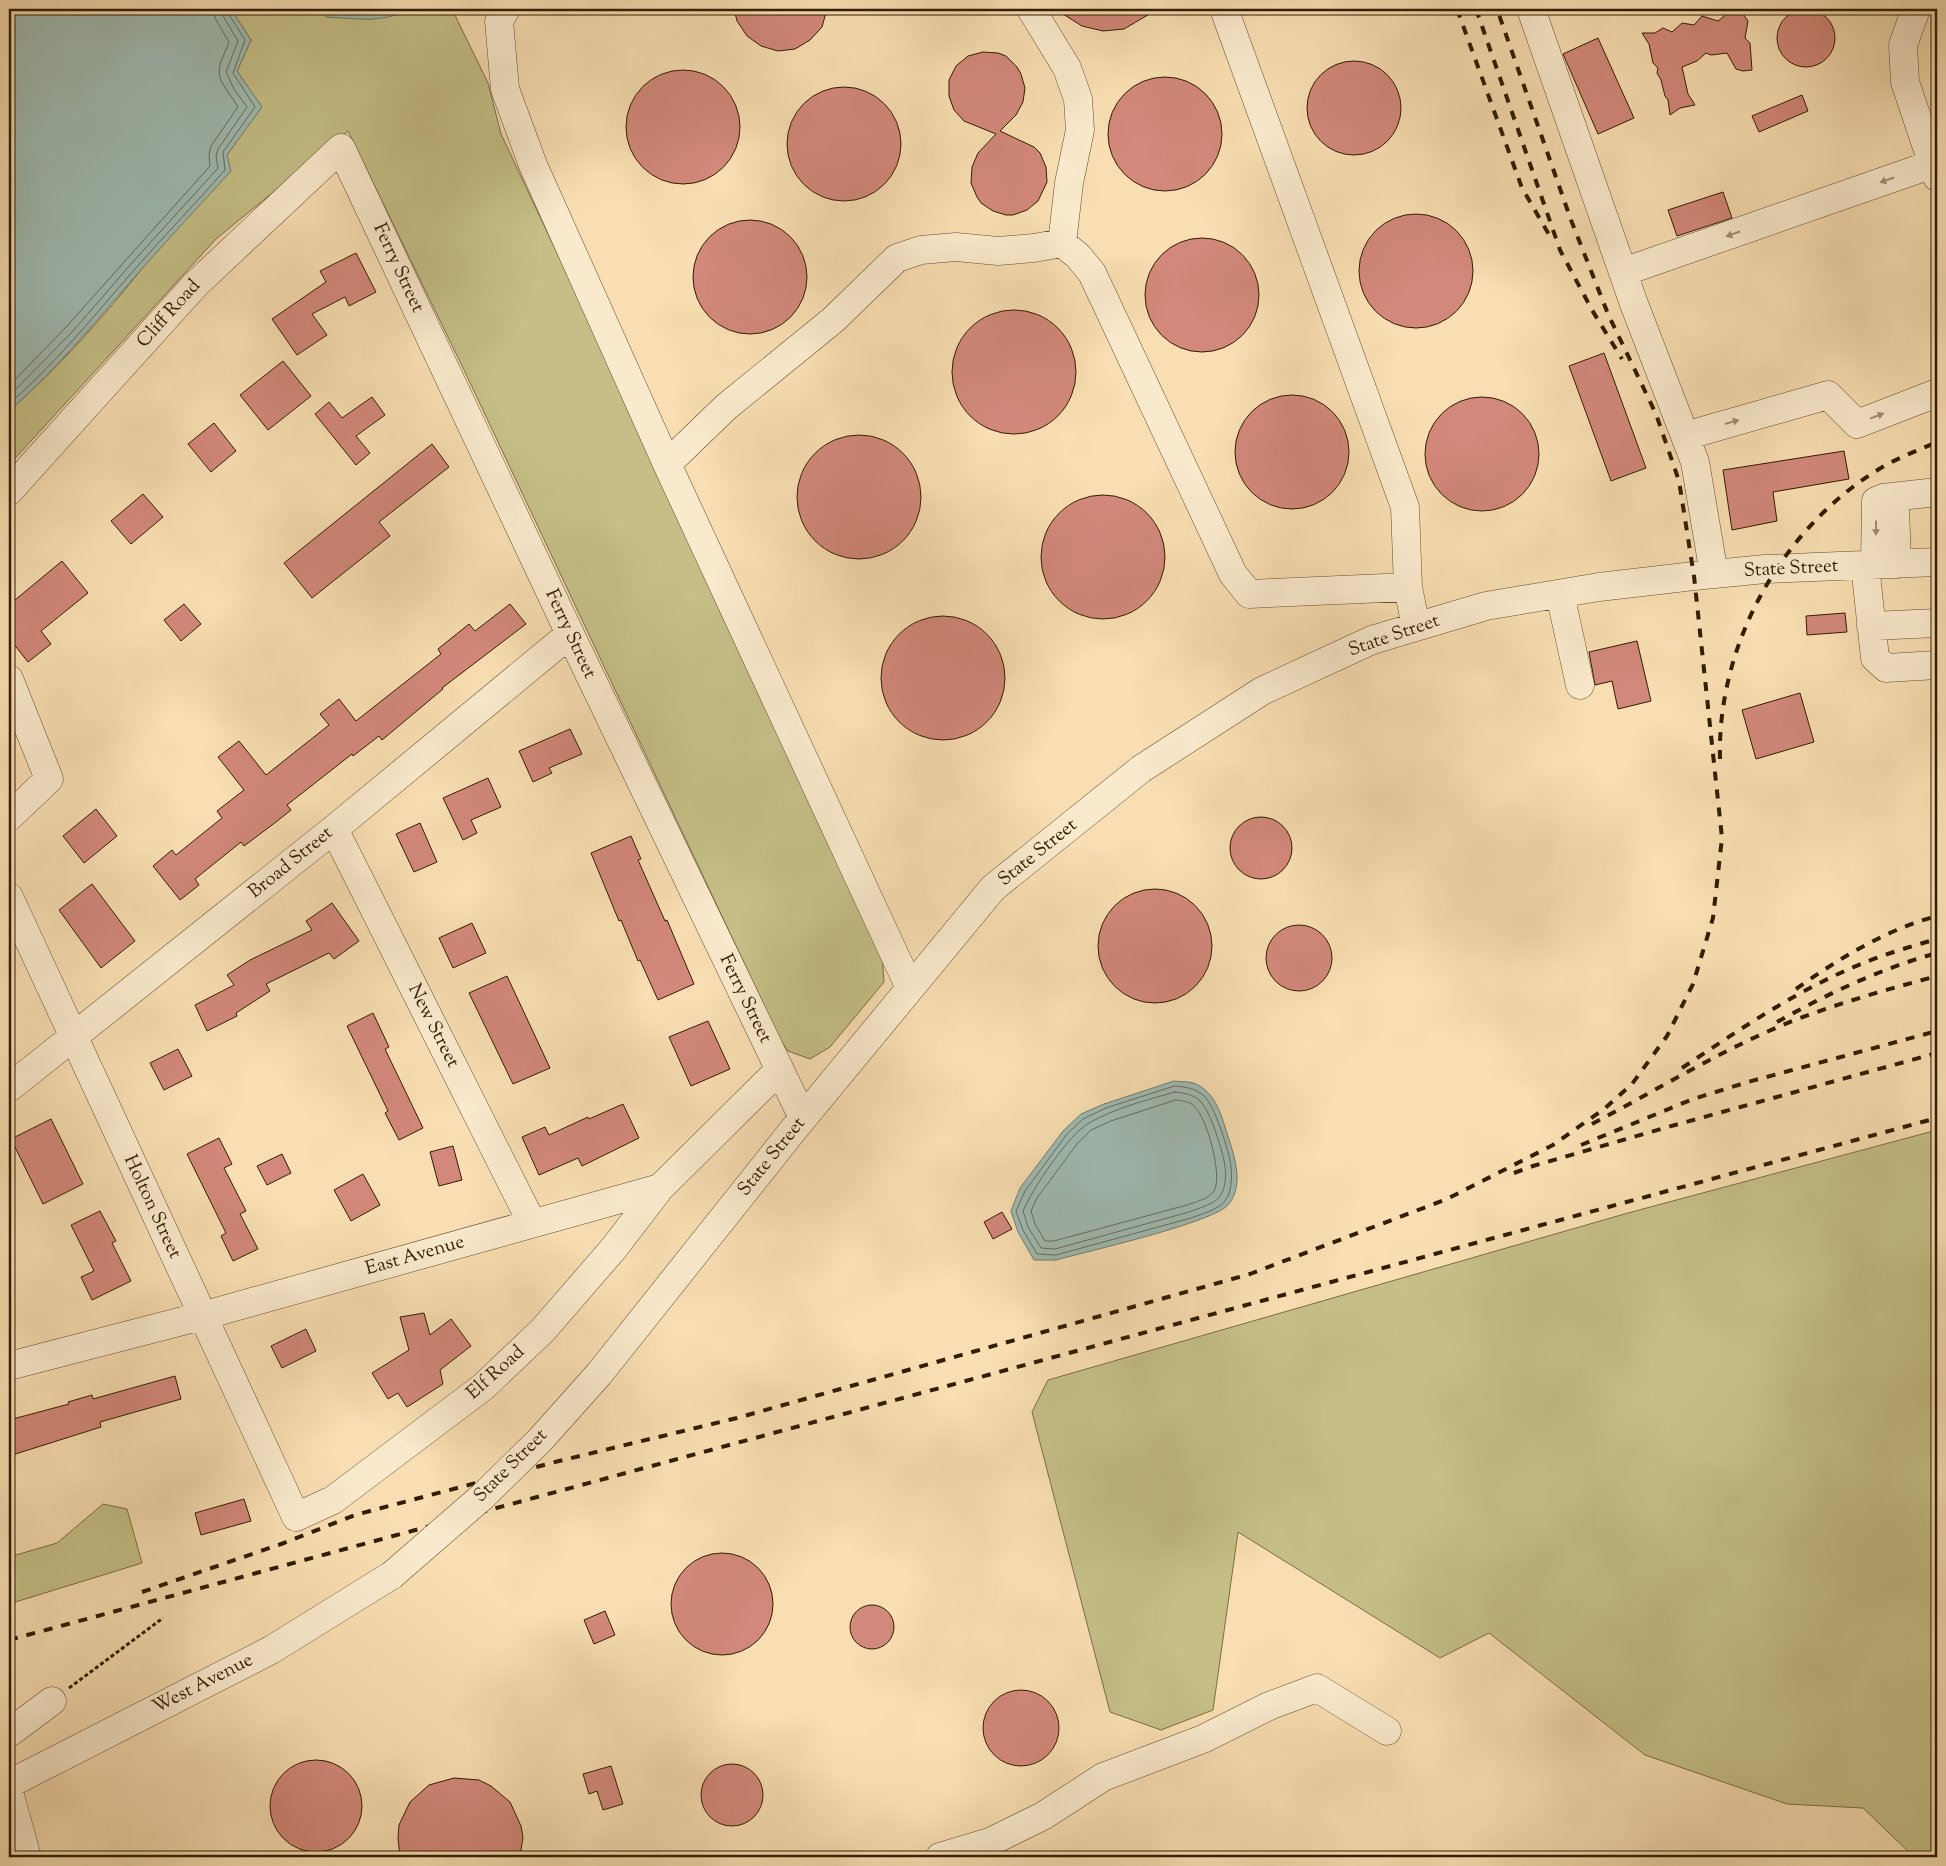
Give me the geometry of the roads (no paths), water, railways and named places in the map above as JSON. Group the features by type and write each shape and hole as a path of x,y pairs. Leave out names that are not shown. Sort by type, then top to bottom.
{"street":[{"path":"506,9 499,21 504,89 533,165 667,464 910,988"},
{"path":"1031,9 1067,68 1078,99 1080,130 1069,183 1062,243"},
{"path":"1224,9 1405,507 1408,587 1416,627"},
{"path":"1531,9 1624,272 1695,462 1714,574"},
{"path":"1624,272 1935,170 1905,82 1903,45 1916,9"},
{"name":"Cliff Road","path":"9,491 195,285 341,148"},
{"name":"Ferry Street","path":"341,148 570,634 803,1118"},
{"path":"667,464 726,406 833,320 897,258 921,250 956,247 998,251 1062,243 1078,256 1092,273 1233,574 1249,594 1408,587"},
{"path":"1685,436 1828,395 1857,424 1937,393"},
{"path":"1937,492 1886,498 1892,500 1895,506 1879,565 1871,626 1875,658 1886,668 1937,665"},
{"name":"State Street","path":"392,1575 483,1496 540,1440 599,1374 803,1118 993,888 1141,769 1262,692 1372,640 1486,606 1599,587 1765,569 1937,562"},
{"path":"1560,594 1580,685"},
{"path":"1871,626 1937,623"},
{"name":"Broad Street","path":"9,1088 334,829 570,634"},
{"path":"9,679 49,779 9,817"},
{"name":"New Street","path":"334,829 532,1223"},
{"name":"Holton Street","path":"9,898 296,1517"},
{"name":"East Avenue","path":"9,1366 202,1316 660,1188 780,1070"},
{"name":"Elf Road","path":"296,1517 333,1500 483,1387 544,1330 614,1248 660,1188"},
{"name":"West Avenue","path":"9,1784 271,1650 392,1575"},
{"path":"940,1857 990,1842 1043,1816 1103,1777 1203,1739 1269,1706 1317,1688 1387,1731"},
{"path":"9,1734 52,1701"},
{"path":"9,1792 28,1857"}],"water":[{"path":"9,9 231,9 251,40 237,71 262,107 227,155 231,171 60,361 9,411"},
{"path":"321,9 408,9 389,17 357,19 326,17"},
{"path":"1174,1081 1191,1082 1200,1086 1210,1095 1218,1107 1236,1166 1237,1186 1229,1204 1219,1211 1176,1228 1056,1260 1034,1260 1018,1232 1011,1211 1020,1188 1063,1131 1081,1114 1104,1104"}],"railway":[{"path":"1457,9 1522,188 1551,238"},
{"path":"1476,9 1560,250 1592,310 1622,359"},
{"path":"142,1592 284,1543 355,1515 559,1461 737,1418 1250,1274 1447,1199 1553,1145 1604,1109 1632,1084 1667,1036 1693,984 1713,918 1722,838 1694,576 1679,481 1656,414 1608,314 1571,220 1497,9"},
{"path":"1720,759 1722,717 1730,675 1743,634 1761,595 1784,559 1811,525 1842,496 1883,467 1937,442"},
{"path":"1796,989 1829,966 1881,937 1937,916"},
{"path":"1682,1068 1769,1011 1837,974 1870,960 1937,939"},
{"path":"1777,1022 1855,983 1896,966 1937,953"},
{"path":"1592,1124 1717,1056 1769,1031 1830,1007 1937,976"},
{"path":"1581,1145 1693,1099 1748,1082 1937,1031"},
{"path":"1514,1173 1675,1125 1937,1053"},
{"path":"9,1640 1937,1118"}]}
